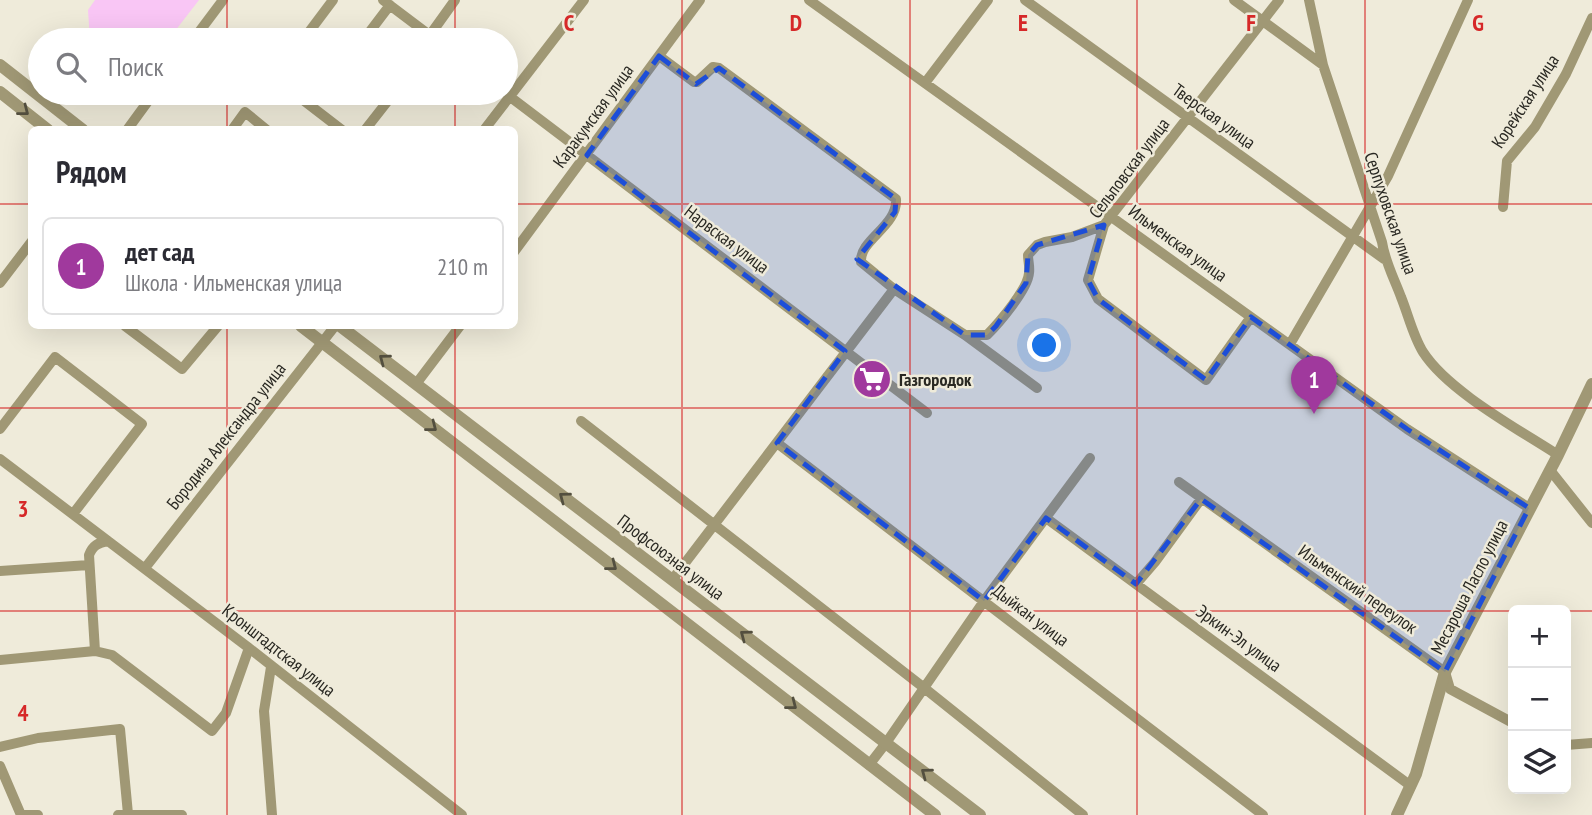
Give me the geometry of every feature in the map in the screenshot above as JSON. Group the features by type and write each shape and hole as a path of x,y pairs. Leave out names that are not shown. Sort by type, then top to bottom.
{"street":[{"path":"202,28 223,0"},
{"path":"312,28 333,0"},
{"path":"440,28 455,0"},
{"path":"518,82 584,0"},
{"name":"Каракумская улица","path":"518,247 700,0"},
{"name":"Ильменская улица","path":"809,0 925,83 1108,221 1290,344 1407,429 1530,508"},
{"path":"925,83 988,0"},
{"name":"Тверская улица","path":"1025,0 1384,259"},
{"path":"1234,0 1323,65"},
{"name":"Сельповская улица","path":"1251,317 1206,380 1098,299 1088,280 1108,221 1279,0"},
{"name":"Серпуховская улица","path":"1309,0 1323,65 1382,242 1384,259 1421,349 1434,368 1456,387 1558,456"},
{"path":"1290,344 1388,176 1468,0"},
{"path":"372,28 387,3 420,28"},
{"name":"Корейская улица","path":"1503,207 1507,161 1535,127 1566,75 1592,18"},
{"path":"659,56 694,82 713,67 719,68 895,199 894,212 860,258 861,262 894,289 965,335 1037,388"},
{"path":"0,65 28,87"},
{"path":"0,92 43,126"},
{"name":"Нарвская улица","path":"518,102 927,413"},
{"path":"50,105 77,126"},
{"path":"130,126 145,105"},
{"path":"310,105 337,126"},
{"path":"368,126 385,105"},
{"path":"487,126 501,105"},
{"path":"235,126 244,112 262,126"},
{"path":"965,335 986,335 996,326 1026,284 1029,274 1028,255 1037,245 1072,237 1108,221"},
{"path":"0,283 28,246"},
{"path":"672,580 894,289"},
{"path":"129,329 182,369 215,329"},
{"path":"304,329 935,815"},
{"name":"Бородина Александра улица","path":"145,568 332,329"},
{"name":"Профсоюзная улица","path":"344,329 980,815"},
{"path":"416,384 458,329"},
{"path":"0,429 55,357 142,424 73,514"},
{"name":"Месароша Ласло улица","path":"1397,815 1412,786 1445,672 1558,456 1592,384"},
{"path":"581,421 1083,815"},
{"name":"Дыйкан улица","path":"777,443 1263,815"},
{"path":"869,765 984,601 1090,458"},
{"name":"Кронштадтская улица","path":"0,459 249,648 462,815"},
{"path":"1550,470 1592,523"},
{"name":"Ильменский переулок","path":"1179,482 1445,672 1450,689 1508,720"},
{"path":"1136,584 1201,499"},
{"name":"Эркин-Эл улица","path":"1046,518 1412,786"},
{"path":"95,651 89,565 92,548 99,542 108,541"},
{"path":"0,571 89,565"},
{"path":"0,660 95,651 112,655 212,731 226,713 249,648"},
{"path":"271,667 264,711 272,815"},
{"path":"0,747 38,738 120,729 128,814"},
{"path":"1571,745 1592,743"},
{"path":"0,766 21,815 38,815"},
{"path":"118,815 182,815"}],"highlighted area":[{"path":"659,56 696,84 719,68 896,199 895,212 857,259 965,335 987,335 996,326 1026,283 1028,255 1037,245 1104,225 1088,280 1098,299 1206,380 1251,317 1407,429 1529,508 1445,672 1201,499 1136,584 1046,518 984,601 777,443 845,351 587,155"}],"shaded area":[{"path":"95,0 199,0 177,28 89,28 88,10"}],"place":[{"name":"Газгородок","path":"872,379"},
{"name":"дет сад","path":"1314,414"}]}
